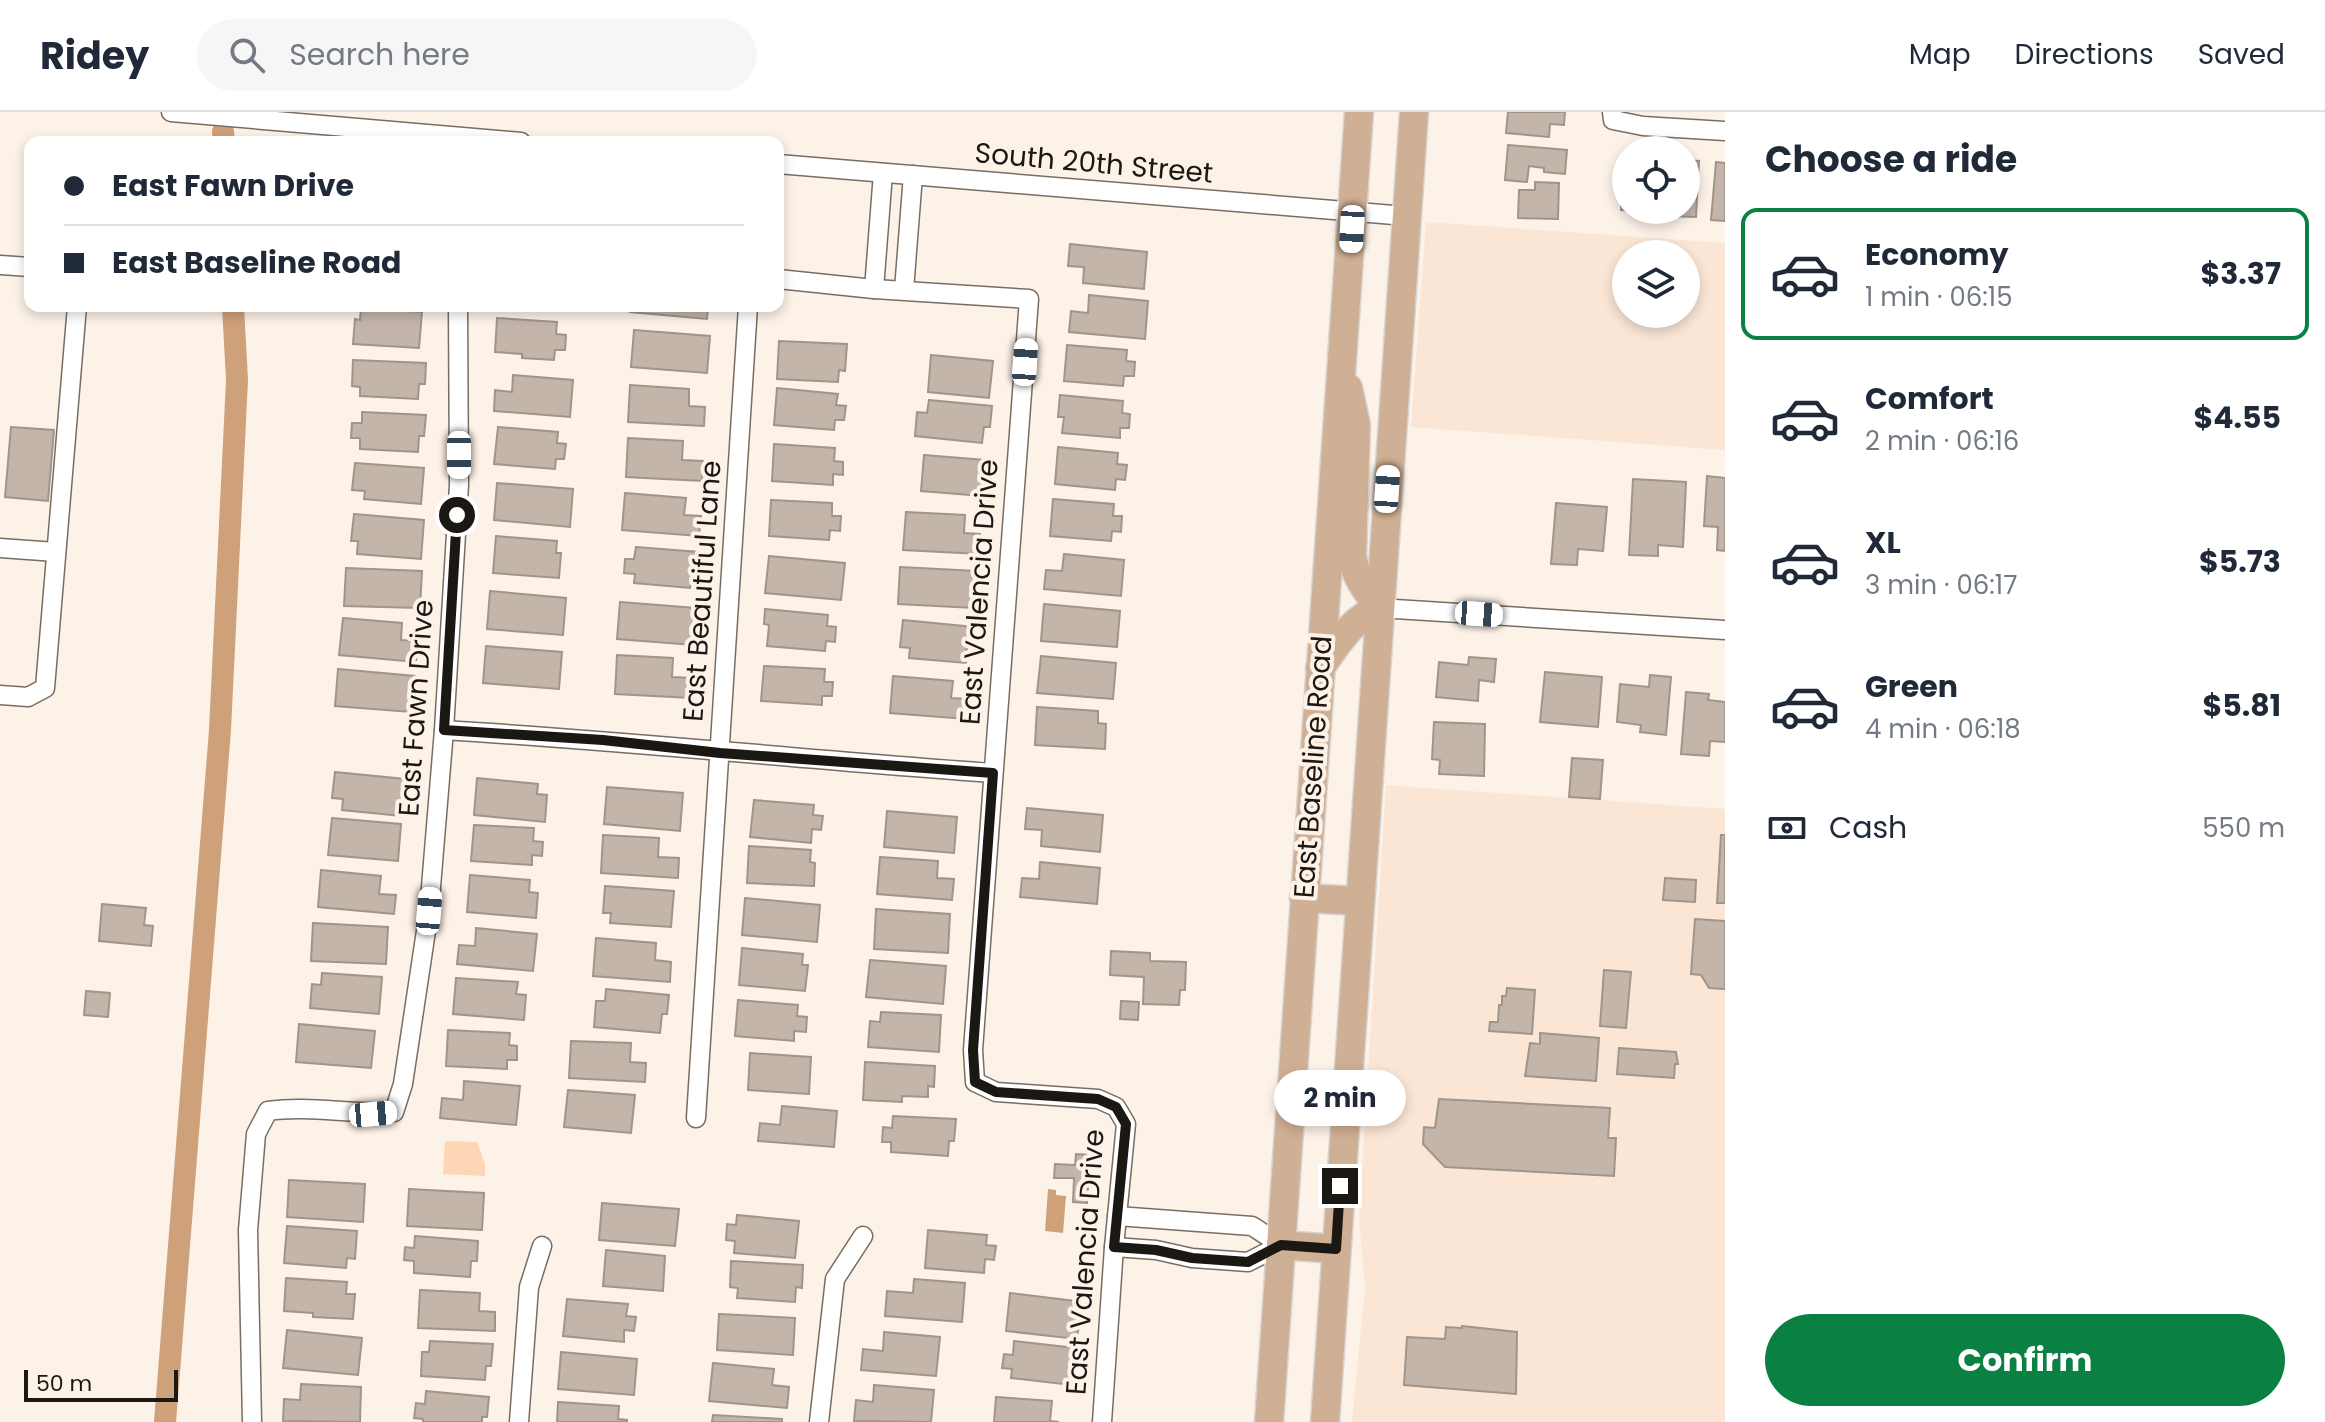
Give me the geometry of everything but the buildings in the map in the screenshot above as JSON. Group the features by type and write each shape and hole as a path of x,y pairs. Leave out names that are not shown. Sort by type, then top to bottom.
{"main road":[{"name":"East Baseline Road","path":"1269,1422 1359,112"},
{"name":"East Baseline Road","path":"1325,1422 1414,112"},
{"path":"1320,669 1362,615 1379,608 1354,570 1351,545 1356,425 1341,357"},
{"path":"1304,898 1360,901"},
{"path":"1281,1245 1336,1249"}],"street":[{"path":"171,112 450,136"},
{"path":"1612,116 1643,126 1725,131"},
{"name":"South 20th Street","path":"784,165 1406,216"},
{"path":"874,289 883,173"},
{"path":"784,280 904,290 913,175"},
{"path":"0,265 24,267"},
{"name":"East Valencia Drive","path":"904,290 1029,299 973,1050 975,1082 996,1092 1098,1099 1116,1107 1126,1124 1102,1422"},
{"path":"0,695 28,697 45,688 76,312"},
{"name":"East Fawn Drive","path":"252,1422 248,1230 256,1134 268,1111 293,1107 373,1114 394,1112 403,1084 429,911 444,730 459,485 458,312"},
{"name":"East Beautiful Lane","path":"696,1118 748,312"},
{"path":"0,548 56,552"},
{"path":"1379,608 1725,630"},
{"path":"444,730 603,740 720,753 993,773"},
{"path":"1114,1247 1248,1262 1281,1245 1252,1226 1117,1216"},
{"path":"819,1422 835,1279 863,1236"},
{"path":"519,1422 529,1287 542,1246"}],"shaded area":[{"path":"1426,222 1682,240 1612,240 1612,328 1700,328 1700,241 1725,243 1725,450 1411,427"},
{"path":"1386,785 1725,809 1725,1422 1352,1422 1365,1287 1359,1217"},
{"path":"445,1141 477,1142 485,1164 485,1176 443,1174"},
{"path":"1048,1189 1056,1190 1056,1195 1066,1196 1063,1233 1045,1231"}],"waterway":[{"path":"223,132 223,136"},
{"path":"165,1422 220,730 237,380 233,312"}],"route":[{"path":"457,515 444,730 603,740 720,753 993,773 973,1050 975,1082 996,1092 1098,1099 1116,1107 1126,1124 1114,1247 1248,1262 1281,1245 1336,1249 1340,1186"}]}
